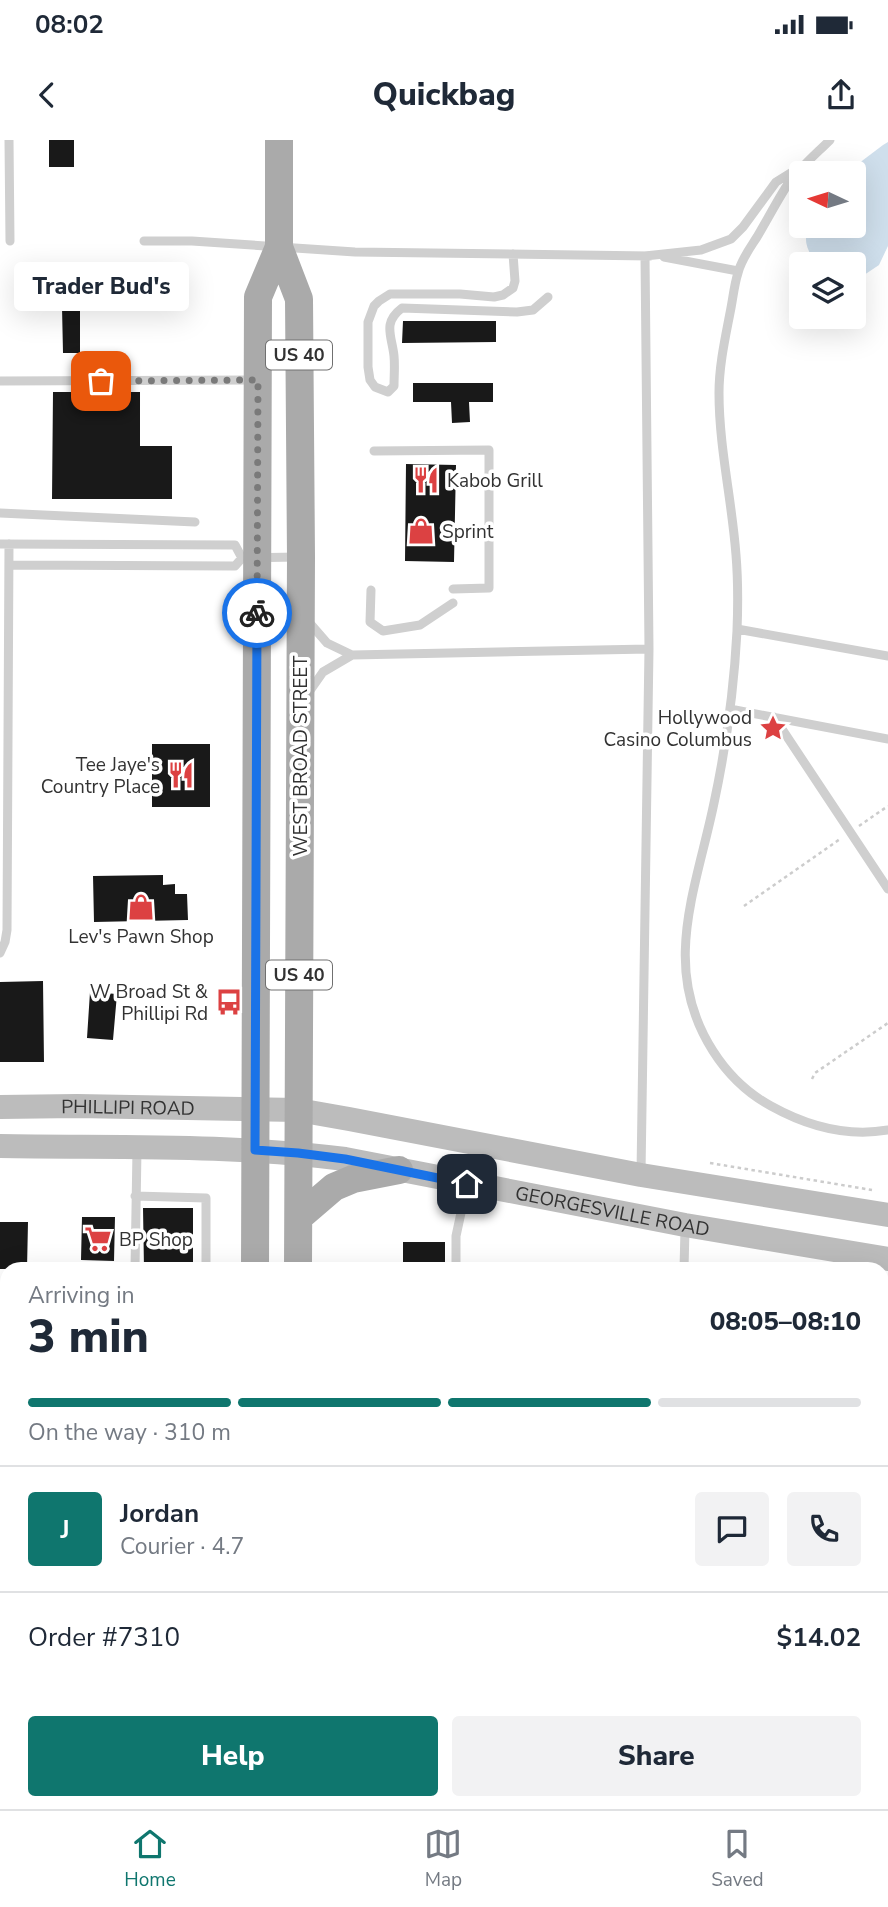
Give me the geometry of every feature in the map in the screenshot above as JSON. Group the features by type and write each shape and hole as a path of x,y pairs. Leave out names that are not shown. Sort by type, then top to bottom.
{"main road":[{"name":"WEST BROAD STREET","path":"279,140 279,247 299,299 301,557 298,1262"},
{"name":"WEST BROAD STREET","path":"255,1262 250,558 258,380 258,297 279,247"},
{"name":"PHILLIPI ROAD","path":"0,1107 256,1109"},
{"path":"256,1109 298,1110 641,1175 888,1215"},
{"name":"PHILLIPI ROAD","path":"0,1146 255,1150"},
{"name":"GEORGESVILLE ROAD","path":"255,1150 345,1159 851,1257 888,1259"},
{"path":"299,1217 334,1187 353,1179 399,1170"}],"lane":[{"path":"9,140 10,241"},
{"path":"808,161 830,140"},
{"path":"645,256 701,250 731,239 776,182 789,174"},
{"path":"789,183 738,271 721,359 719,392 736,557 737,629 730,709 714,803 692,898 684,967 691,1004 703,1034 731,1075 762,1102 794,1119 834,1130 874,1133 888,1130"},
{"path":"144,241 192,241 355,251 645,256 671,258 738,271"},
{"path":"513,254 515,282 513,288 503,295 390,294 379,301 369,314 368,322 368,367 370,380 375,387 388,392 394,386 394,358 389,328 394,314 402,308 517,312 533,310 548,297"},
{"path":"641,1175 649,649 645,256"},
{"path":"0,382 258,380"},
{"path":"374,451 489,450 489,588 453,589"},
{"path":"0,513 195,522"},
{"path":"0,953 7,930 9,565 5,544 235,545 250,558"},
{"path":"9,565 235,566 250,558 301,557"},
{"path":"371,590 370,622 383,631 420,625 453,603"},
{"path":"300,612 327,643 352,655 649,649"},
{"path":"737,629 888,656"},
{"path":"300,706 323,672 352,655"},
{"path":"730,709 888,739"},
{"path":"774,717 888,889"},
{"path":"135,1262 137,1148"},
{"path":"456,1262 456,1236 467,1184"},
{"path":"135,1196 206,1198 206,1262"},
{"path":"684,1262 685,1225"}],"path":[{"path":"853,830 888,806"},
{"path":"744,906 840,839"},
{"path":"812,1079 815,1073 888,1023"},
{"path":"710,1163 875,1191"}],"water":[{"path":"888,142 888,246 879,265 866,274 866,252 810,252 806,238 866,238 866,161 862,161"}],"building":[{"path":"49,140 74,140 74,167 49,167"},
{"path":"62,307 80,307 80,353 63,353"},
{"path":"403,321 496,321 496,342 402,343"},
{"path":"413,383 493,383 493,402 469,402 470,422 452,423 451,402 413,402"},
{"path":"53,392 140,392 140,446 172,446 172,499 52,499"},
{"path":"406,464 456,465 454,562 405,561"},
{"name":"Tee Jaye's Country Place","path":"152,744 210,744 210,807 152,807"},
{"name":"Lev's Pawn Shop","path":"163,875 163,885 175,884 175,894 187,894 188,920 94,922 93,876"},
{"path":"43,981 44,1062 0,1062 0,982"},
{"path":"90,992 117,994 113,1040 87,1038"},
{"path":"143,1208 193,1208 193,1262 144,1262"},
{"name":"BP Shop","path":"82,1217 115,1217 114,1261 81,1260"},
{"path":"0,1222 28,1222 27,1262 0,1262"},
{"path":"403,1242 445,1242 445,1262 403,1262"}],"way so far":[{"path":"101,381 258,380 257,613"}],"place":[{"name":"Trader Bud's","path":"101,381"},
{"name":"Kabob Grill","path":"426,480"},
{"name":"Sprint","path":"421,531"},
{"name":"Hollywood Casino Columbus","path":"773,728"},
{"name":"Tee Jaye's Country Place","path":"181,775"},
{"name":"Lev's Pawn Shop","path":"141,907"},
{"name":"W Broad St & Phillipi Rd","path":"229,1002"},
{"name":"BP Shop","path":"98,1239"}],"route":[{"path":"257,613 255,1150 345,1159 467,1184"}]}
